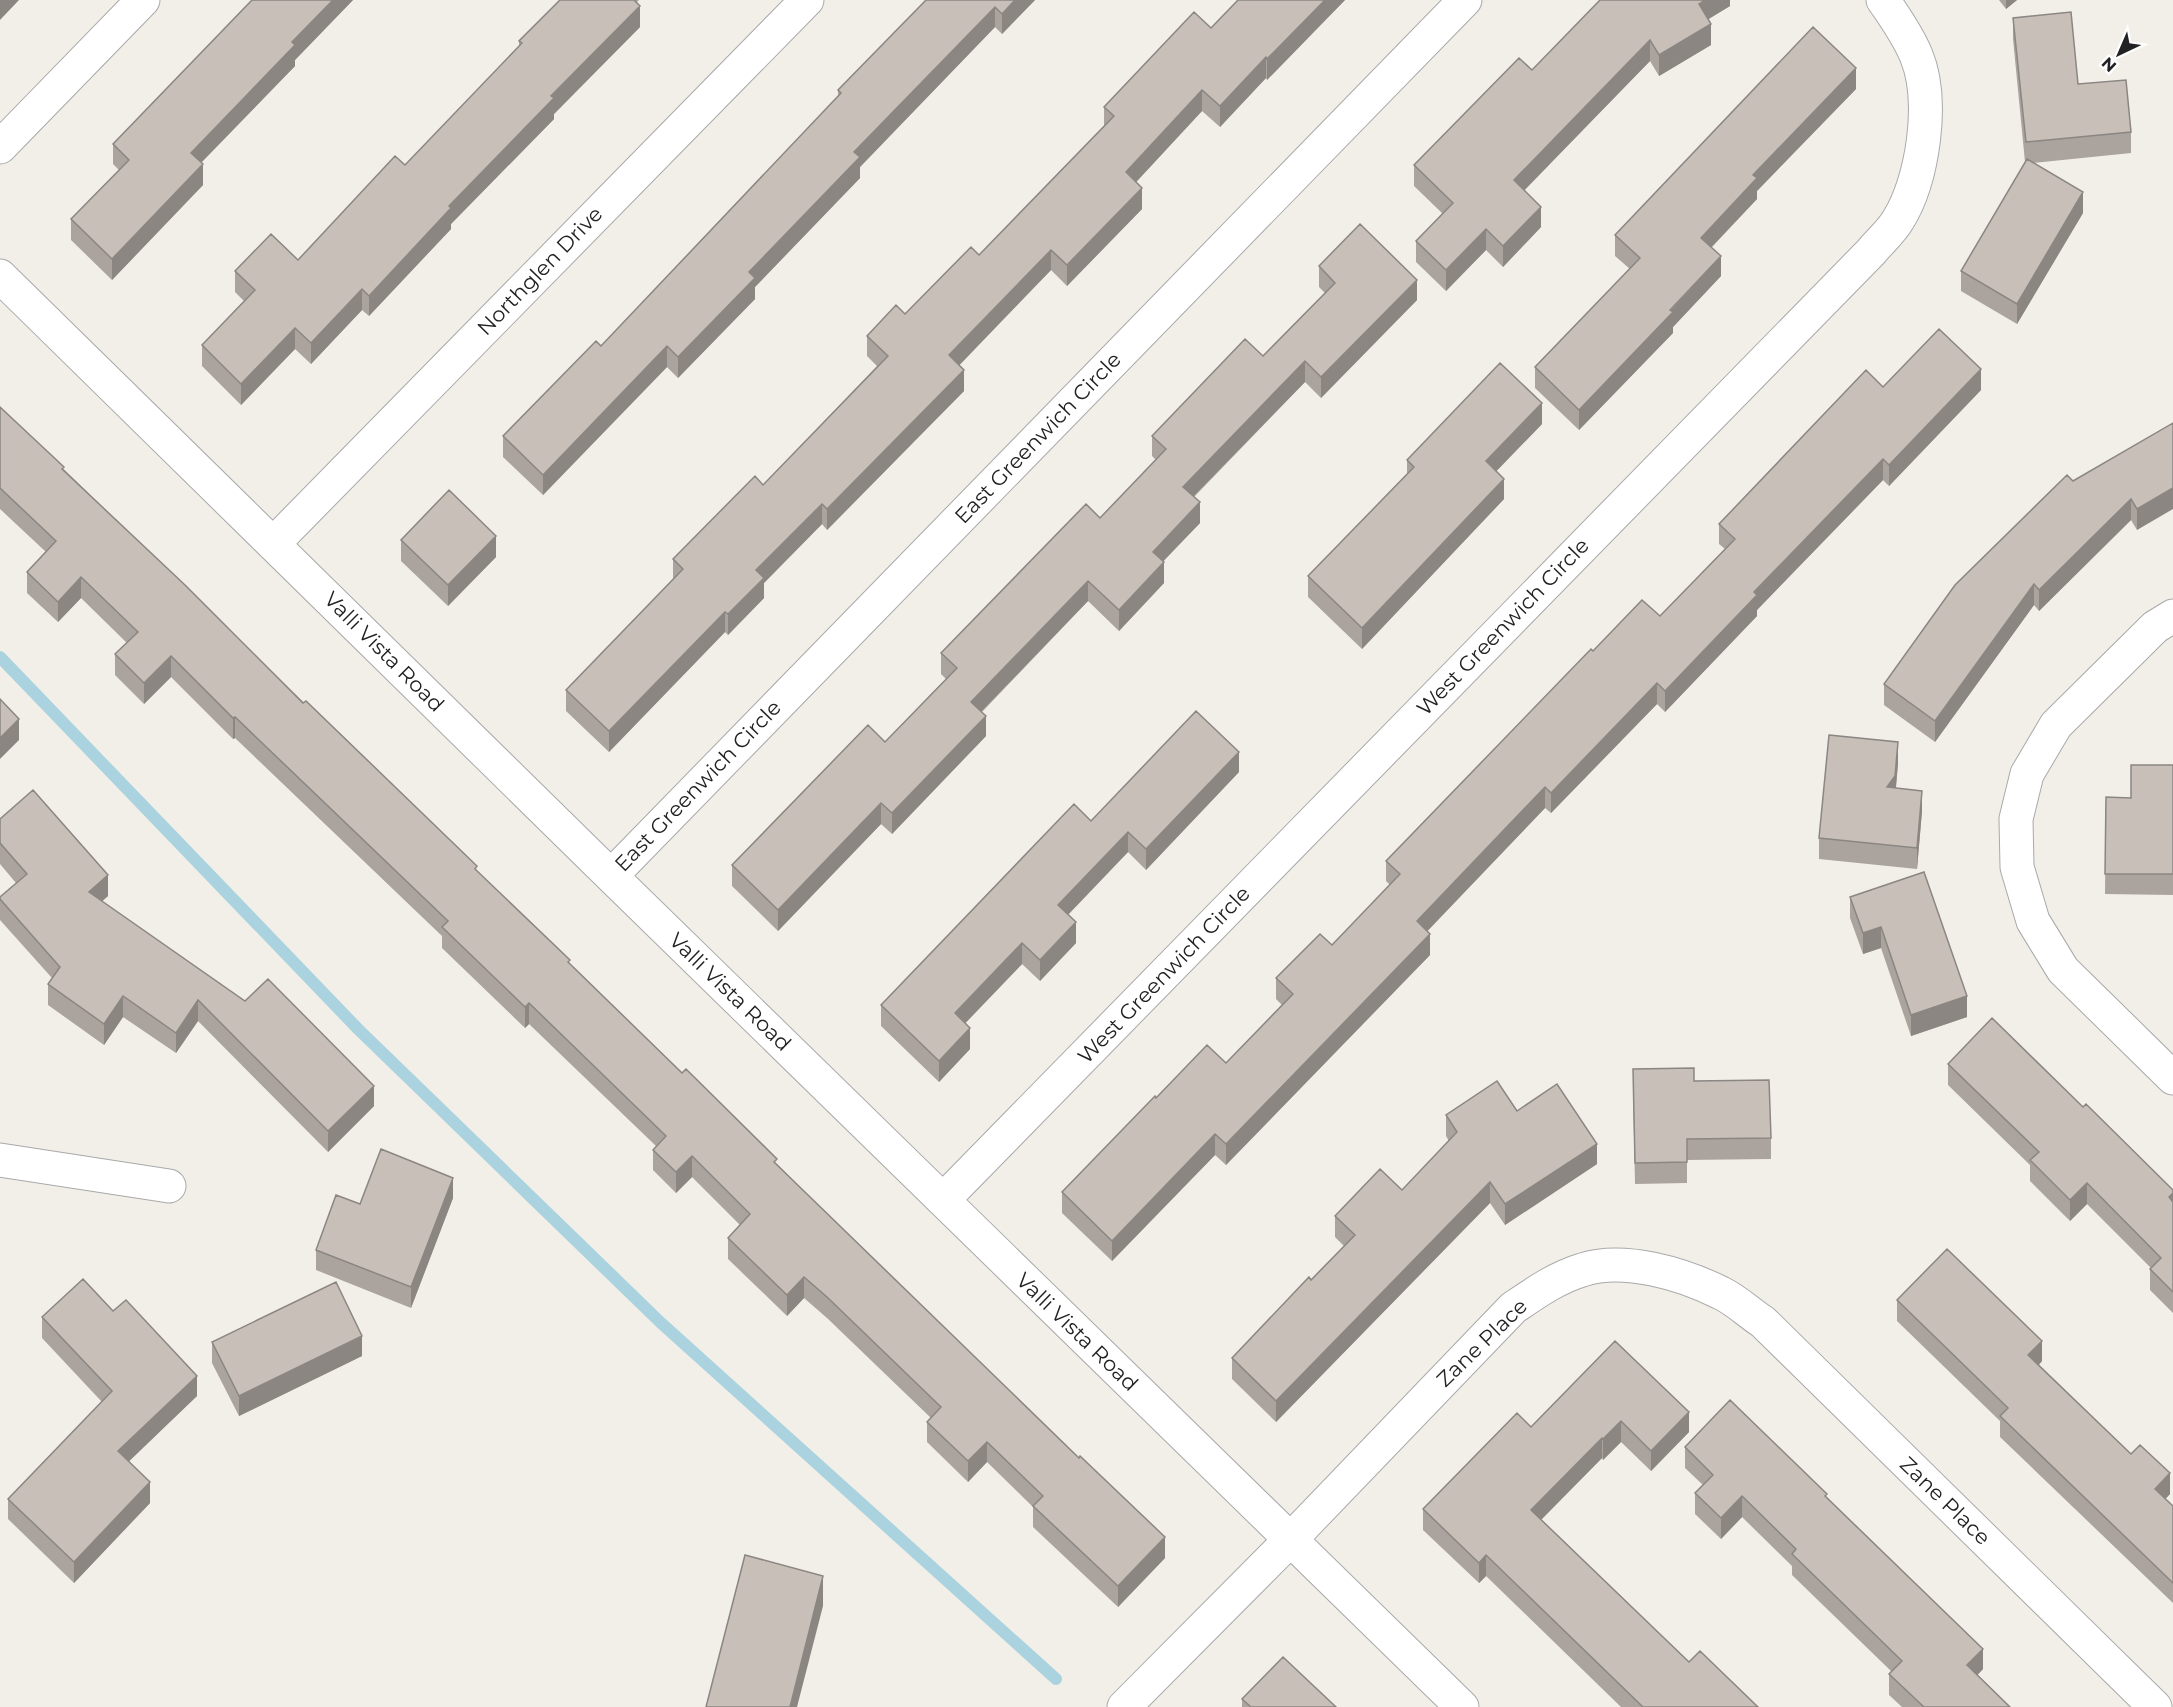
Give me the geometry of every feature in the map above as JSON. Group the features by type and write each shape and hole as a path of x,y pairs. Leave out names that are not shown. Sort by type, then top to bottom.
{"street":[{"path":"0,147 143,0"},
{"name":"Northglen Drive","path":"274,543 807,0"},
{"name":"East Greenwich Circle","path":"610,876 1466,0"},
{"name":"West Greenwich Circle","path":"943,1200 1871,252 1898,220 1915,180 1924,135 1925,92 1917,56 1898,21 1883,0"},
{"name":"Valli Vista Road","path":"0,276 610,876 1462,1707"},
{"path":"2173,616 2155,627 2056,725 2027,774 2016,819 2017,867 2033,921 2063,970 2173,1078"},
{"path":"0,1160 169,1186"},
{"name":"Zane Place","path":"1124,1707 1290,1540 1513,1308 1548,1284 1584,1269 1625,1264 1676,1274 1723,1294 1763,1322 2155,1707"}],"building":[{"path":"252,0 333,0 292,42 295,45 191,153 203,164 112,259 71,219 129,160 113,144"},
{"path":"560,0 634,0 640,6 551,96 554,98 449,206 451,208 369,296 362,289 311,343 295,328 241,384 202,345 255,290 235,271 271,234 298,260 395,156 405,165 522,43 519,41"},
{"path":"926,0 1015,0 1002,14 995,7 854,152 860,157 749,272 755,278 678,357 667,346 543,475 503,436 596,341 601,346 841,93 838,90"},
{"path":"1238,0 1325,0 1267,59 1266,57 1220,106 1202,90 1126,172 1142,188 1067,265 1051,250 949,355 964,370 827,509 822,504 756,570 764,578 728,614 725,612 609,731 566,690 683,569 673,559 755,476 763,485 888,356 867,336 896,305 905,314 971,247 979,255 1114,116 1104,107 1194,12 1211,28"},
{"path":"1600,0 1705,0 1699,4 1711,24 1659,55 1650,40 1514,180 1541,207 1503,246 1486,229 1446,270 1416,241 1453,203 1414,165 1519,58 1532,70"},
{"path":"2071,12 2078,84 2126,80 2131,132 2026,142 2013,18"},
{"path":"1813,27 1856,68 1753,175 1757,178 1701,238 1721,256 1670,310 1673,312 1579,410 1535,367 1640,258 1615,235"},
{"path":"2027,159 2083,192 2017,304 1961,271"},
{"path":"1360,224 1417,280 1321,377 1305,361 1183,487 1200,502 1153,552 1164,562 1119,610 1088,581 971,702 986,716 892,813 881,803 778,910 732,865 868,725 885,742 957,668 941,653 1086,504 1100,518 1166,449 1152,436 1245,339 1263,356 1335,283 1319,266"},
{"path":"1939,329 1981,369 1889,465 1883,459 1754,592 1757,595 1665,691 1657,683 1551,793 1545,787 1417,921 1430,934 1226,1144 1215,1134 1112,1241 1062,1192 1207,1045 1226,1063 1293,994 1276,978 1320,934 1332,945 1400,874 1386,861 1591,649 1593,651 1642,600 1660,616 1735,539 1719,524 1866,370 1883,387"},
{"path":"1500,363 1542,403 1486,461 1504,479 1362,628 1308,576 1414,467 1407,460"},
{"path":"0,407 185,585 303,703 306,701 477,866 475,869 570,960 568,962 682,1073 686,1069 777,1159 774,1162 1079,1458 1080,1456 1165,1537 1118,1586 1033,1506 1043,1496 987,1442 968,1461 927,1422 941,1407 827,1297 804,1277 787,1295 728,1238 750,1214 692,1156 676,1172 653,1150 666,1136 529,1003 525,1007 442,927 448,921 235,717 233,718 171,656 144,683 115,654 138,632 81,577 58,602 27,572 56,541 0,488"},
{"path":"2173,423 2173,488 2137,509 2131,499 2039,590 2034,584 1935,721 1884,684 1955,585 2067,475 2073,481"},
{"path":"449,490 496,536 448,585 401,540"},
{"path":"0,699 19,719 0,738"},
{"path":"1196,711 1239,752 1146,849 1128,832 1058,905 1076,922 1040,960 1022,943 955,1013 970,1028 939,1061 881,1005 1074,804 1091,821"},
{"path":"1829,735 1898,742 1895,776 1887,787 1922,791 1917,848 1819,838"},
{"path":"2131,765 2173,765 2173,874 2105,874 2106,797 2131,798"},
{"path":"33,790 108,875 89,892 245,1001 268,979 374,1086 328,1131 198,1000 176,1033 123,996 104,1024 48,984 60,967 0,899 27,874 0,843 0,819"},
{"path":"1924,872 1967,996 1911,1015 1881,927 1863,933 1850,897"},
{"path":"1992,1018 2083,1107 2086,1104 2173,1190 2169,1197 2173,1202 2173,1292 2150,1269 2161,1258 2087,1183 2070,1200 2030,1160 2039,1152 1948,1064"},
{"path":"1694,1068 1694,1081 1769,1080 1771,1138 1687,1139 1687,1162 1635,1163 1633,1069"},
{"path":"1497,1081 1517,1111 1557,1084 1597,1144 1505,1204 1490,1182 1276,1401 1232,1358 1309,1277 1311,1280 1355,1235 1335,1216 1380,1169 1402,1190 1457,1132 1446,1115"},
{"path":"381,1149 453,1178 411,1287 316,1250 336,1195 360,1204"},
{"path":"1947,1249 2042,1341 2028,1355 2131,1454 2140,1445 2170,1473 2155,1489 2173,1506 2173,1583 2000,1416 2008,1408 1897,1300"},
{"path":"83,1279 113,1311 126,1300 197,1376 118,1451 150,1482 74,1562 8,1499 112,1391 42,1317"},
{"path":"336,1282 362,1336 239,1396 212,1342"},
{"path":"1615,1341 1689,1412 1651,1451 1621,1421 1531,1510 1689,1662 1700,1651 1758,1707 1643,1707 1486,1555 1479,1563 1423,1509 1517,1413 1531,1427"},
{"path":"1730,1400 1983,1649 1967,1665 2010,1707 1924,1707 1889,1674 1902,1661 1792,1554 1796,1549 1742,1496 1721,1518 1695,1493 1713,1475 1685,1447"},
{"path":"745,1555 823,1576 790,1707 706,1707"},
{"path":"1283,1657 1336,1707 1251,1707 1242,1699"}],"waterway":[{"path":"0,657 358,1029 660,1322 1056,1679"}]}
